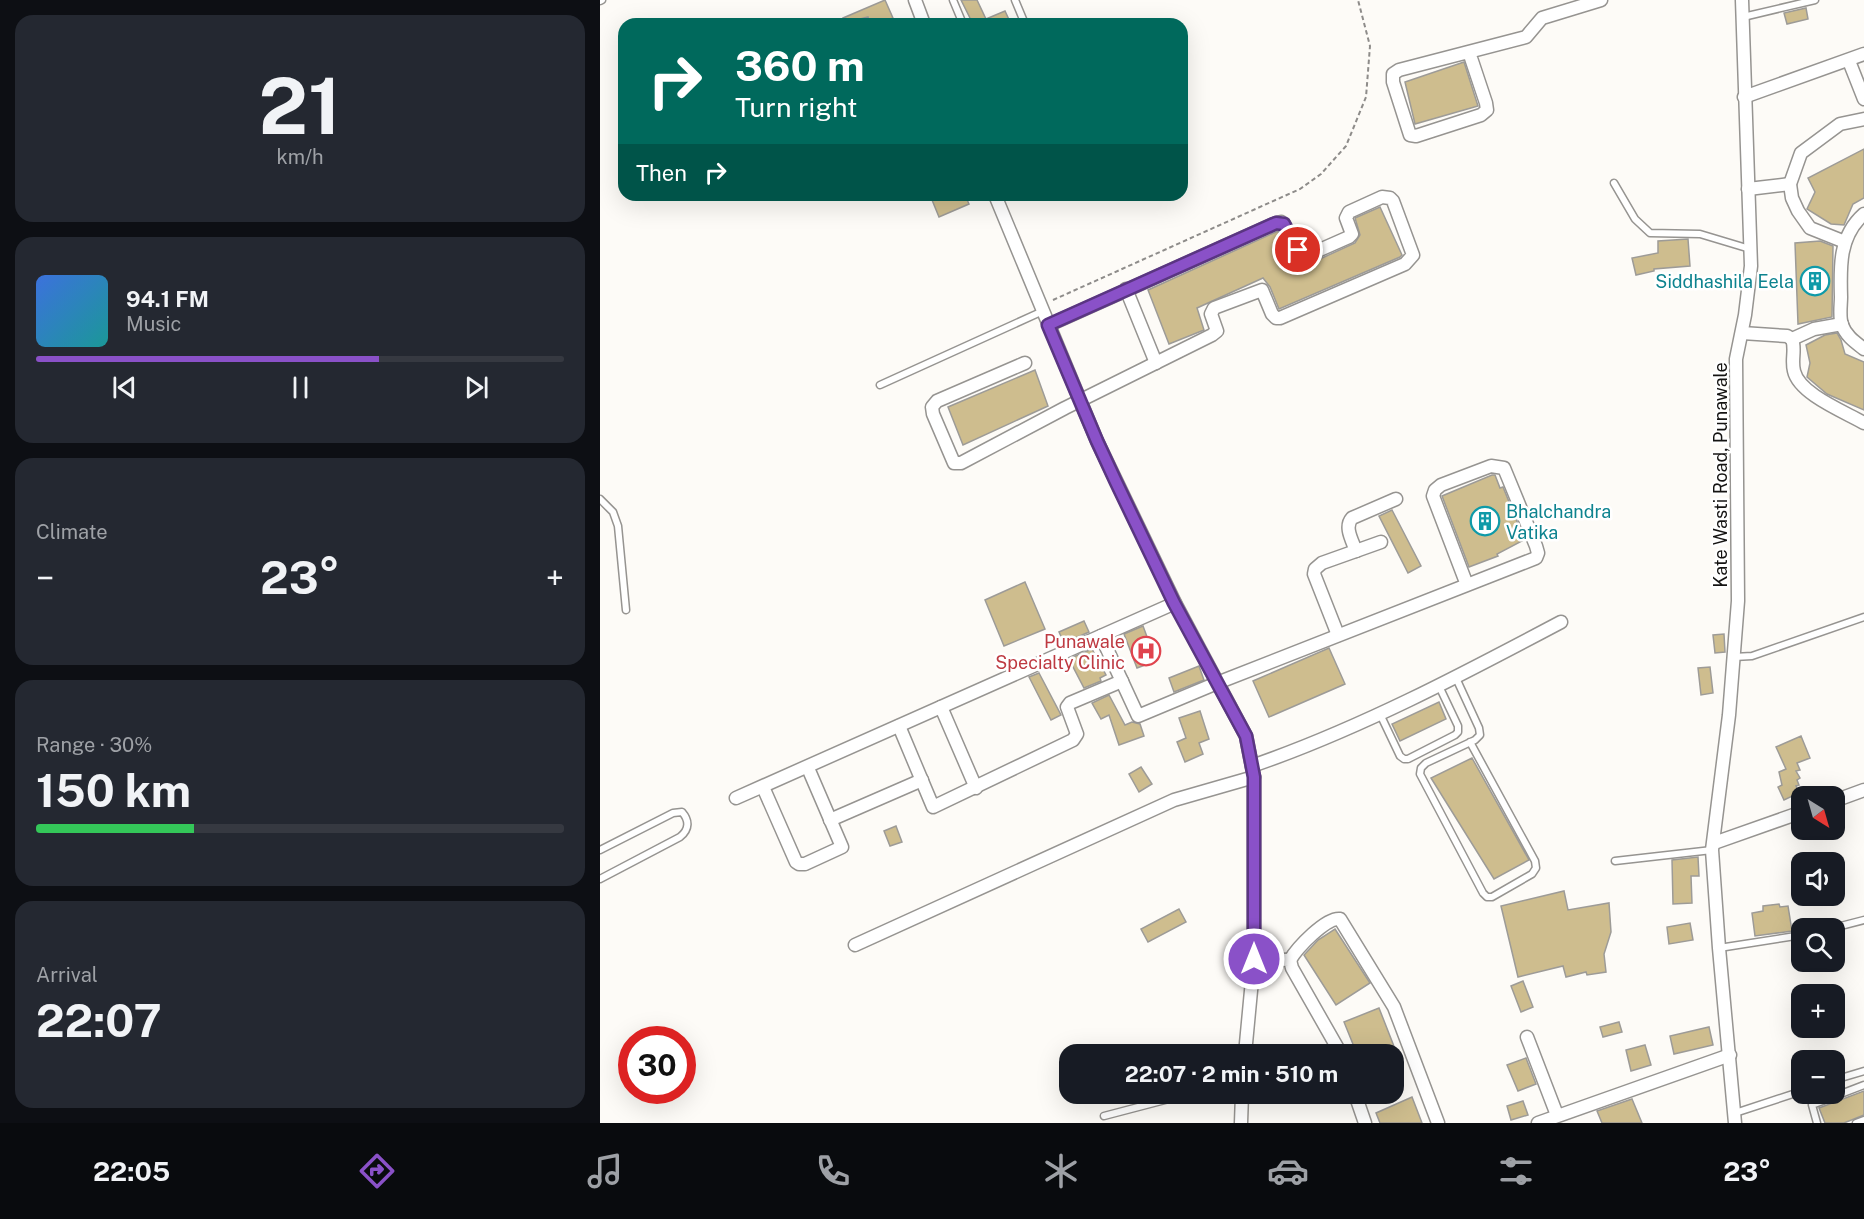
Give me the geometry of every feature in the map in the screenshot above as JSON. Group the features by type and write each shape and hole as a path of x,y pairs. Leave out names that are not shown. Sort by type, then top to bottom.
{"street":[{"path":"915,0 922,18"},
{"path":"1469,52 1487,110 1481,115 1416,136 1410,135 1393,74 1399,70 1526,37 1542,18 1601,0"},
{"name":"Kate Wasti Road, Punawale","path":"1735,1118 1719,948 1713,847 1738,602 1736,359 1751,266 1742,0"},
{"path":"1744,97 1864,54"},
{"path":"1849,60 1864,99"},
{"path":"1845,242 1810,228 1798,212 1792,198 1790,184 1801,153 1840,124 1864,119"},
{"path":"1748,189 1790,184"},
{"path":"1025,363 938,401 932,407 954,463 961,463 1215,334 1212,310 1247,294 1262,290 1272,314 1280,318 1406,264 1413,255 1393,201 1382,197 1349,212 1346,218 1352,234 1306,256 1299,254 1284,224 1276,223 1048,325"},
{"path":"997,201 1097,441 1174,603 1246,736 1253,771 1254,959 1246,1044"},
{"path":"1864,214 1852,225 1845,242 1840,267 1842,324 1848,337 1864,349"},
{"path":"1125,289 1156,363"},
{"path":"1792,339 1814,329 1842,324"},
{"path":"1742,333 1787,336 1792,339 1794,375 1808,391 1864,423"},
{"path":"1101,636 1138,716 1536,558 1538,553 1504,468 1499,466 1491,466 1441,485 1435,490 1433,496 1467,585"},
{"path":"1356,551 1348,522 1352,518 1396,499"},
{"path":"1338,635 1314,569 1322,563 1381,542"},
{"path":"736,798 808,768 1174,603"},
{"path":"855,945 1174,800 1253,771 1439,686 1561,622"},
{"path":"899,726 933,807 1073,740 1077,734 1066,707 1070,703 1122,681"},
{"path":"941,708 976,788"},
{"path":"763,787 796,862 799,864 842,847 808,768"},
{"path":"830,820 922,780"},
{"path":"1845,797 1864,790"},
{"path":"1713,847 1791,816"},
{"path":"1335,1044 1292,968 1290,960 1296,951 1317,932 1333,919 1340,919 1394,1008 1438,1123"},
{"path":"1254,959 1290,960"},
{"path":"1527,1037 1557,1115"},
{"path":"1538,1123 1730,1055"},
{"path":"1241,1123 1242,1104"},
{"path":"1358,1104 1365,1123"}],"lane":[{"path":"952,0 960,18"},
{"path":"1015,0 1022,18"},
{"path":"1743,17 1815,0"},
{"path":"1614,183 1635,219 1650,233 1700,234 1750,249"},
{"path":"880,385 1042,308"},
{"path":"600,499 613,512 618,526 626,610"},
{"path":"1734,657 1752,656 1864,617"},
{"path":"1456,678 1480,735 1426,763 1421,768 1420,774 1483,893 1487,897 1492,897 1532,874 1536,868 1535,861 1470,742"},
{"path":"1379,713 1400,756 1408,759 1458,732 1458,726 1439,686"},
{"path":"600,850 673,813 682,812 688,820 687,829 681,837 600,879"},
{"path":"1615,861 1713,847"},
{"path":"1845,925 1864,920"},
{"path":"1719,948 1791,937"},
{"path":"1845,1077 1864,1071"},
{"path":"1817,1123 1812,1105 1864,1085"},
{"path":"1735,1118 1791,1095"},
{"path":"1104,1116 1150,1104"},
{"path":"1856,1123 1864,1120"}],"path":[{"path":"1042,308 1300,189 1321,174 1346,146 1366,97 1370,46 1358,0"}],"building":[{"path":"885,0 893,18 868,17 843,18"},
{"path":"961,0 977,0 986,18 970,18"},
{"path":"1806,8 1808,19 1787,24 1784,13"},
{"path":"1005,11 1008,18 988,18"},
{"path":"1464,62 1478,106 1415,124 1405,82"},
{"path":"1864,149 1864,198 1853,204 1844,225 1831,224 1807,209 1815,192 1808,178"},
{"path":"932,201 968,201 969,204 939,217"},
{"path":"1380,207 1402,255 1400,257 1279,309 1270,287 1263,278 1197,308 1204,330 1169,344 1148,290 1278,231 1291,266 1298,263 1309,264 1355,243 1360,235 1355,218"},
{"path":"1688,239 1690,266 1654,269 1654,271 1636,275 1632,258 1658,253 1658,241"},
{"name":"Siddhashila Eela","path":"1820,241 1833,246 1832,317 1798,324 1795,243"},
{"path":"1837,333 1845,354 1864,362 1864,410 1827,394 1807,377 1810,363 1806,345 1825,335"},
{"path":"1035,370 1048,406 963,445 948,407"},
{"name":"Bhalchandra Vatika","path":"1495,475 1500,488 1503,487 1518,524 1515,525 1522,541 1497,554 1498,556 1469,567 1442,496"},
{"path":"1392,510 1421,566 1408,573 1379,516"},
{"path":"1025,582 1045,629 1004,646 985,600"},
{"path":"1084,621 1089,632 1064,643 1059,632"},
{"path":"1143,626 1156,661 1137,668 1124,634"},
{"path":"1724,634 1725,652 1715,653 1713,635"},
{"path":"1329,648 1345,684 1269,717 1253,681"},
{"path":"1092,649 1106,675 1100,678 1101,681 1084,688 1071,663 1073,662 1071,658"},
{"path":"1199,666 1204,680 1174,692 1169,678"},
{"path":"1710,667 1713,693 1701,695 1698,668"},
{"path":"1039,673 1061,715 1051,720 1029,677"},
{"path":"1109,695 1125,725 1132,722 1140,724 1144,736 1119,745 1109,715 1101,719 1092,703"},
{"path":"1439,702 1446,719 1400,741 1392,724"},
{"path":"1200,711 1209,739 1199,743 1203,754 1185,762 1177,742 1186,738 1179,718"},
{"path":"1801,736 1810,758 1797,763 1800,770 1796,771 1800,778 1797,780 1799,785 1791,786 1791,797 1784,800 1778,787 1782,785 1779,772 1786,769 1776,747"},
{"path":"1472,758 1529,860 1494,879 1431,778"},
{"path":"1141,767 1152,784 1139,792 1129,774"},
{"path":"896,826 902,842 890,846 884,831"},
{"path":"1698,857 1699,876 1691,876 1692,903 1673,904 1672,860"},
{"path":"1564,891 1568,910 1609,903 1611,932 1604,954 1606,972 1587,975 1586,972 1566,977 1563,966 1518,977 1501,906"},
{"path":"1779,904 1780,907 1788,906 1791,931 1755,936 1752,913 1763,911 1763,906"},
{"path":"1179,909 1186,922 1148,942 1141,929"},
{"path":"1690,923 1693,940 1669,944 1667,927"},
{"path":"1335,929 1370,983 1336,1005 1304,955 1318,940"},
{"path":"1523,981 1533,1007 1521,1012 1511,986"},
{"path":"1379,1008 1393,1044 1353,1044 1344,1022"},
{"path":"1619,1022 1622,1032 1603,1037 1600,1027"},
{"path":"1709,1027 1713,1045 1674,1054 1670,1036"},
{"path":"1645,1045 1651,1065 1631,1071 1626,1050"},
{"path":"1526,1058 1536,1084 1518,1091 1507,1065"},
{"path":"1864,1091 1864,1115 1844,1123 1825,1123 1819,1108 1830,1104 1845,1104 1845,1098"},
{"path":"1412,1097 1422,1123 1380,1123 1376,1113 1396,1104 1404,1104 1404,1101"},
{"path":"1632,1099 1642,1123 1602,1123 1597,1111"},
{"path":"1523,1101 1528,1115 1511,1120 1507,1106"}],"place":[{"name":"Siddhashila Eela","path":"1815,281"},
{"name":"Bhalchandra Vatika","path":"1485,521"},
{"name":"Punawale Specialty Clinic","path":"1146,651"}],"route":[{"path":"1254,959 1254,777 1246,736 1174,603 1097,441 1048,325 1276,223 1284,224 1298,250"}]}
